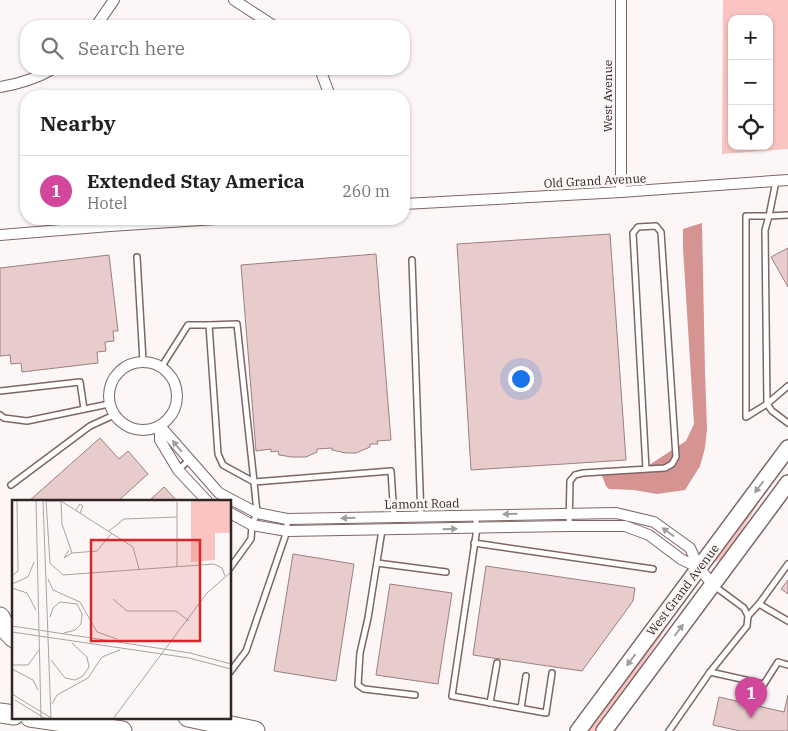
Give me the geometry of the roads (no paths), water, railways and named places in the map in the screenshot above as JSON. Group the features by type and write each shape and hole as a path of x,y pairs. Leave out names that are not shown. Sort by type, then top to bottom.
{"highway":[{"path":"0,617 6,630 12,636"},
{"path":"37,718 122,731"},
{"path":"193,718 255,731"}],"main road":[{"name":"West Grand Avenue","path":"578,731 788,448"},
{"name":"West Grand Avenue","path":"604,731 713,585 782,498 788,484"}],"street":[{"path":"100,20 114,0"},
{"path":"234,0 265,20"},
{"name":"West Avenue","path":"620,192 621,0"},
{"path":"0,87 12,86 44,75"},
{"path":"322,75 328,90"},
{"name":"Old Grand Avenue","path":"410,204 788,180"},
{"path":"0,235 125,225"},
{"path":"143,361 153,362 162,366 170,374 176,385 178,397 175,408 169,418 160,426 140,430 130,428 114,415 110,404 108,394 116,374 123,367 143,361"},
{"path":"160,426 160,440 178,470 206,500"},
{"name":"Lamont Road","path":"160,426 219,493 257,513 287,519 616,512 654,522 690,548 699,568 713,585"},
{"name":"Lamont Road","path":"231,514 252,525 287,531 625,526 649,535 681,559 699,568"}],"lane":[{"path":"776,181 765,230 767,404 772,411 788,423"},
{"path":"788,215 746,216 746,417 767,404 788,386"},
{"path":"569,526 570,481 576,475 583,473 646,470 665,468 672,464 676,457 661,232 656,226 638,227 633,233 646,470"},
{"path":"137,257 143,361"},
{"path":"412,260 421,529"},
{"path":"162,366 188,325 237,324 257,513 252,525 251,539 231,567"},
{"path":"209,326 218,454 223,465 254,482 391,471 394,517"},
{"path":"0,391 80,382 84,409"},
{"path":"0,415 4,418 27,421 110,404"},
{"path":"11,485 90,426 114,415"},
{"path":"178,470 189,460"},
{"path":"475,515 477,528 452,696 546,713 552,673"},
{"path":"231,671 246,650 287,531 287,519"},
{"path":"382,530 368,618 360,653 358,685 364,689 414,695"},
{"path":"474,543 653,569"},
{"path":"377,563 446,572"},
{"path":"748,616 788,564"},
{"path":"668,731 710,672 747,626 748,616 744,608 713,585"},
{"path":"759,604 788,621"},
{"path":"710,672 764,684 778,662 788,665"},
{"path":"490,703 497,663"},
{"path":"521,708 526,676"}],"place":[{"name":"Extended Stay America","path":"751,718"}]}
